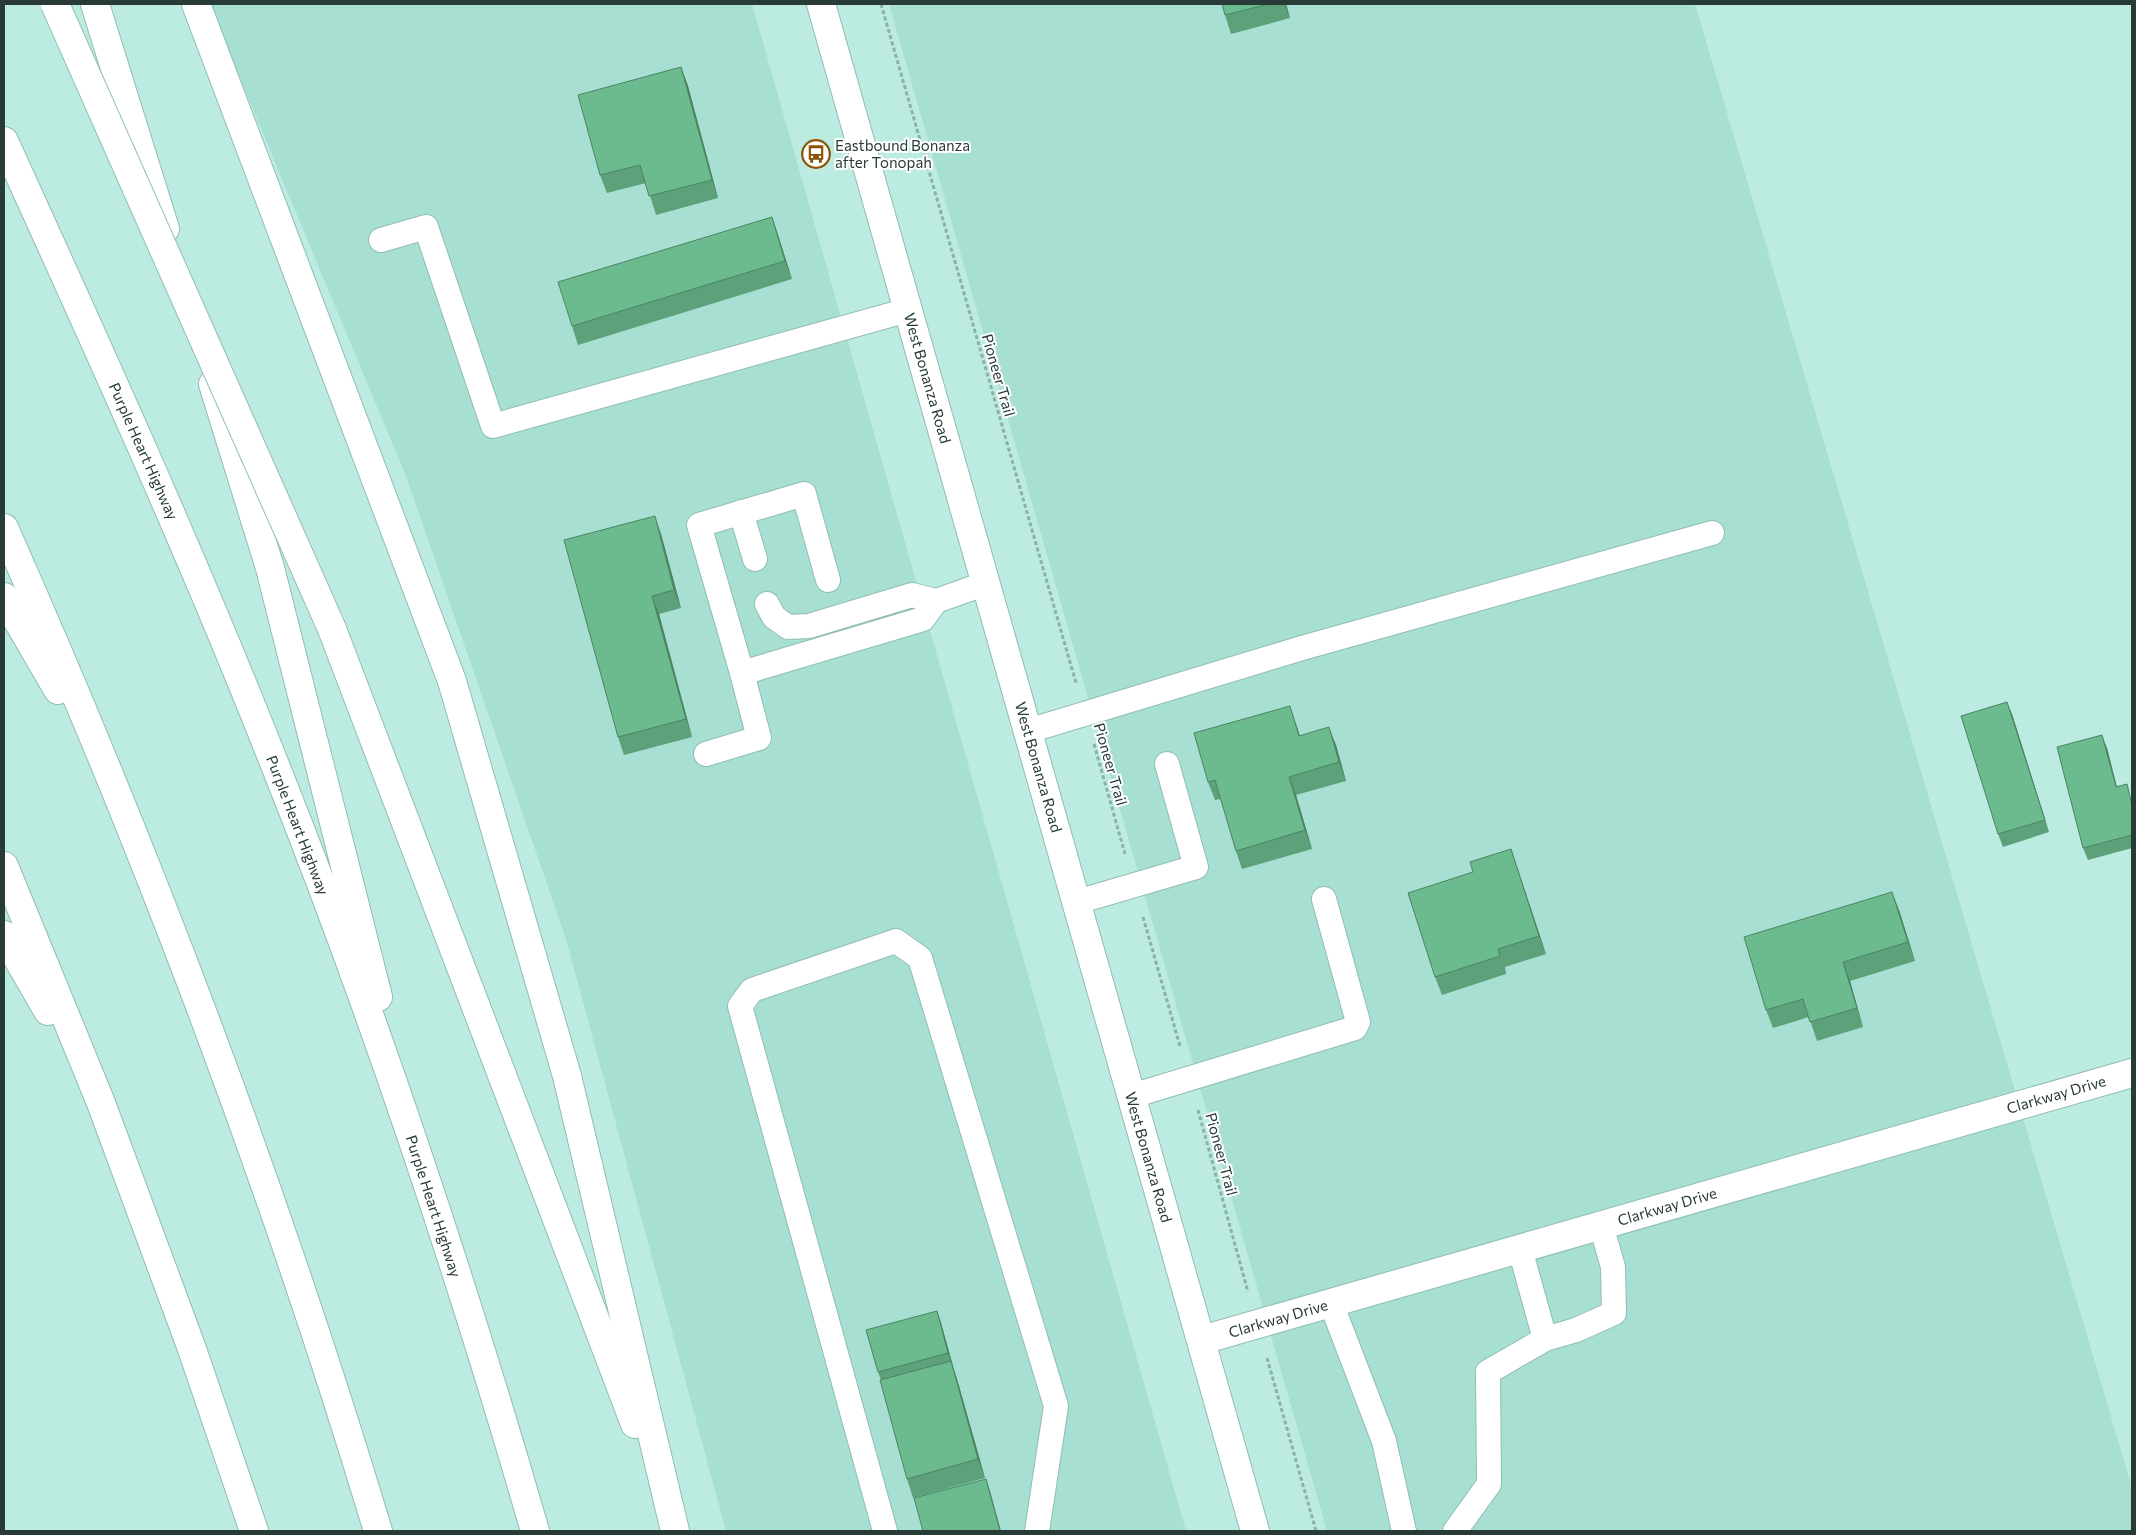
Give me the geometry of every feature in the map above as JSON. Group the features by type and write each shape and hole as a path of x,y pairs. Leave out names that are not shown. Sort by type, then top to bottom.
{"main road":[{"path":"55,4 332,629 675,1530"},
{"path":"95,4 270,568 424,1175"},
{"path":"196,4 452,681 567,1076 675,1530"},
{"name":"West Bonanza Road","path":"821,4 1255,1531"},
{"name":"Purple Heart Highway","path":"4,141 126,408 258,720 342,940 424,1175 486,1366 535,1531"},
{"path":"4,528 116,788 176,940 272,1202 315,1327 378,1531"},
{"path":"4,597 116,788"},
{"path":"4,866 101,1103 192,1349 254,1531"},
{"path":"4,935 101,1103"},
{"name":"Clarkway Drive","path":"1202,1340 2132,1072"}],"lane":[{"path":"381,240 426,227 493,426 908,310"},
{"path":"706,754 759,738 699,525 804,494 828,580"},
{"path":"742,512 755,559"},
{"path":"1028,731 1302,648 1712,533"},
{"path":"767,604 774,617 788,627 809,626 912,595 936,601 987,583"},
{"path":"742,673 923,619 936,601"},
{"path":"1077,902 1196,867 1167,764"},
{"path":"1132,1096 1354,1028 1358,1022 1324,898"},
{"path":"885,1531 740,1006 752,990 896,941 920,958 1056,1406 1037,1531"},
{"path":"1455,1531 1489,1484 1488,1372 1546,1340 1576,1330 1614,1313 1613,1268 1601,1225"},
{"path":"1520,1249 1546,1340"},
{"path":"1331,1303 1384,1441 1404,1531"}],"path":[{"name":"Pioneer Trail","path":"881,4 1189,1079 1316,1531"}],"shaded area":[{"path":"209,4 752,4 1186,1531 726,1531 566,939 406,476"},
{"path":"889,4 1695,4 2132,1488 2132,1531 1327,1531"}],"building":[{"path":"1222,4 1269,4 1225,15"},
{"path":"681,67 712,180 649,196 640,165 600,175 578,95"},
{"path":"772,217 785,261 572,326 558,282"},
{"path":"655,516 674,590 652,596 686,719 618,737 564,540"},
{"path":"2007,702 2045,820 1998,834 1961,716"},
{"path":"1290,706 1299,736 1329,727 1339,762 1289,777 1305,830 1236,851 1215,780 1208,782 1194,733"},
{"path":"2102,735 2116,787 2127,784 2132,805 2132,835 2083,848 2057,747"},
{"path":"1511,849 1539,936 1498,949 1500,956 1435,977 1408,893 1473,872 1470,862"},
{"path":"1892,892 1908,942 1843,962 1857,1008 1810,1022 1803,999 1766,1010 1744,937"},
{"path":"937,1311 948,1353 878,1372 866,1330"},
{"path":"951,1361 978,1459 907,1479 880,1380"},
{"path":"986,1479 1000,1531 923,1531 914,1498"}],"place":[{"name":"Eastbound Bonanza after Tonopah","path":"816,154"}]}
